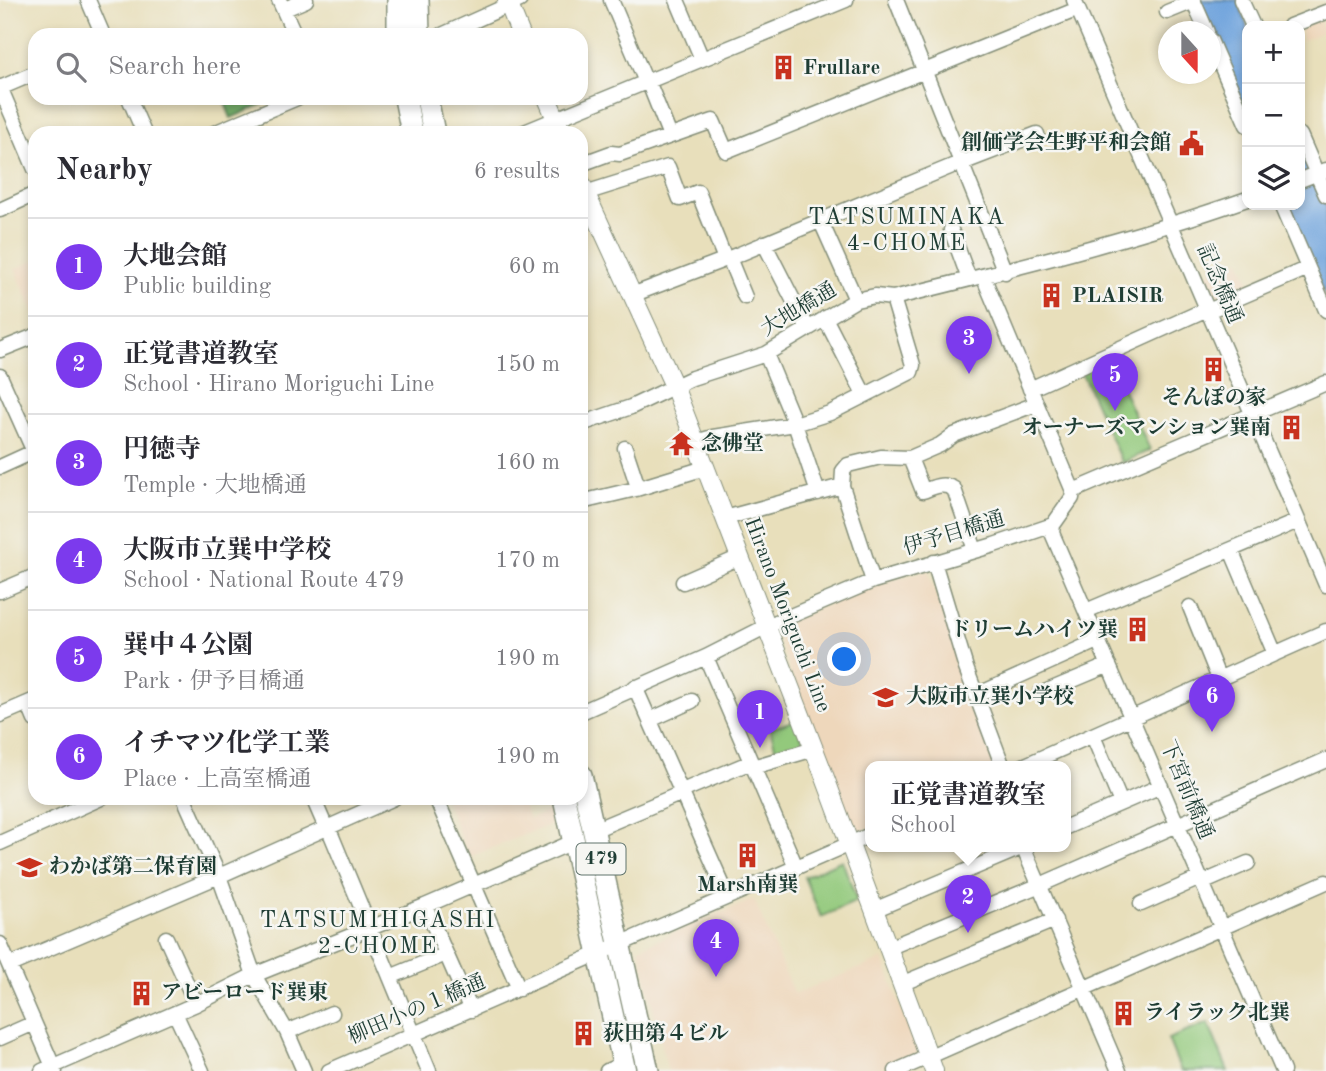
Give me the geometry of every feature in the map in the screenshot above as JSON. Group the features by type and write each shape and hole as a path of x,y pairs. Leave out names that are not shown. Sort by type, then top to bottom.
{"highway":[{"path":"398,0 398,28"},
{"path":"418,0 419,28"},
{"path":"406,105 411,126"},
{"path":"428,105 433,126"},
{"name":"479","path":"565,805 599,954 619,1068"},
{"name":"479","path":"588,805 648,1071"}],"main road":[{"path":"512,2 519,28"},
{"path":"550,105 559,126"},
{"name":"Hirano Moriguchi Line","path":"588,216 632,295 674,386 814,749 931,1064"}],"street":[{"path":"88,0 100,28"},
{"path":"292,28 282,4 306,0"},
{"path":"611,0 670,136"},
{"path":"677,0 702,59"},
{"path":"559,126 647,82 824,4 846,0"},
{"path":"896,0 1005,272"},
{"path":"1241,0 1251,21"},
{"path":"1167,12 1193,1 1202,21"},
{"path":"457,28 512,2"},
{"path":"588,162 713,121 726,151 925,72 1079,4"},
{"name":"記念橋通","path":"1079,4 1171,226 1326,585"},
{"path":"1301,21 1324,10"},
{"path":"1221,65 1242,114"},
{"path":"28,76 0,87 28,153"},
{"path":"132,105 141,126"},
{"path":"231,126 280,105"},
{"path":"632,295 1037,134"},
{"path":"1305,144 1321,172 1326,195"},
{"path":"588,187 668,167 680,199 698,192 745,298"},
{"path":"0,210 28,197"},
{"name":"大地橋通","path":"588,422 631,407 719,368 766,354 856,300 875,296 893,298 1005,272 1171,226 1242,201"},
{"path":"1283,210 1326,310"},
{"path":"822,219 856,300"},
{"path":"951,230 1030,389 1073,491 1072,498 1053,524"},
{"path":"764,243 808,329"},
{"path":"1030,389 1308,268"},
{"path":"695,442 795,424 830,413 911,372 913,365 893,298"},
{"path":"825,318 864,394"},
{"path":"0,350 28,339"},
{"path":"766,354 795,424 818,493"},
{"path":"0,376 28,437"},
{"path":"1073,491 1326,383"},
{"path":"873,581 842,486 843,471 848,465 881,457 910,458 940,445 954,435 1036,404"},
{"path":"625,448 637,484 636,489"},
{"path":"0,467 28,455"},
{"path":"910,458 923,491 939,485 948,485 954,489 975,550"},
{"path":"588,500 705,468"},
{"path":"724,518 842,486"},
{"path":"1086,611 1298,521"},
{"name":"伊予目橋通","path":"588,709 706,657 767,626 873,581 1053,524"},
{"name":"下宮前橋通","path":"1053,524 1052,533 1283,1071"},
{"path":"1231,550 1275,654"},
{"path":"682,582 740,557"},
{"path":"934,562 1001,761"},
{"path":"0,591 28,579"},
{"path":"1191,607 1219,679"},
{"path":"1035,761 1326,631"},
{"path":"977,695 1099,640"},
{"path":"706,657 796,867"},
{"path":"1040,694 1109,665"},
{"path":"635,687 728,897"},
{"path":"650,720 692,701"},
{"path":"0,715 28,703"},
{"path":"1093,736 1121,803"},
{"path":"594,831 752,764 814,749"},
{"path":"888,948 1326,760"},
{"path":"1071,825 1161,786"},
{"path":"0,843 69,805"},
{"path":"187,805 219,876 254,975 287,1032 304,1071"},
{"path":"316,805 429,1071"},
{"path":"10,965 378,805"},
{"path":"439,805 519,989"},
{"name":"柳田小の１橋通","path":"329,1071 865,837"},
{"path":"0,944 34,1023 50,1069 254,975 425,906 573,842"},
{"path":"874,909 1011,852"},
{"path":"1025,852 1119,1071"},
{"path":"1141,904 1248,863"},
{"path":"895,1071 931,1064 1083,988 1326,882"},
{"path":"425,906 471,1010"},
{"path":"901,984 1055,920"},
{"path":"166,938 196,1004"},
{"path":"390,978 446,954"},
{"path":"176,1013 202,1071"},
{"path":"287,1032 332,1013"},
{"path":"0,1038 34,1023"}],"shaded area":[{"path":"1319,20 1324,31 1305,40 1305,25"},
{"path":"1240,260 1253,289 1217,304 1204,275"},
{"path":"28,263 28,299 15,269"},
{"name":"大阪市立巽小学校","path":"928,571 993,761 865,761 865,829 852,835 774,628 877,584"},
{"path":"447,805 523,805 529,819 550,811 554,823 469,857"},
{"path":"754,899 794,994 883,959 918,1053 876,1071 668,1071 639,948"}],"green space":[{"path":"226,105 261,105 231,118"},
{"path":"1109,359 1150,450 1122,463 1081,371"},
{"path":"795,720 804,742 777,754 770,729"},
{"path":"842,860 857,901 821,917 804,877"},
{"path":"1208,1023 1228,1071 1181,1071 1168,1039"}],"water":[{"path":"1198,0 1238,0 1245,21 1242,21 1242,103 1221,54 1221,21 1207,21"},
{"path":"1305,156 1326,205 1326,298 1288,210 1305,210"}],"place":[{"name":"Frullare","path":"783,68"},
{"name":"創価学会生野平和会館","path":"1191,143"},
{"name":"PLAISIR","path":"1052,296"},
{"name":"そんぽの家","path":"1214,369"},
{"name":"円徳寺","path":"969,374"},
{"name":"巽中４公園","path":"1115,411"},
{"name":"オーナーズマンション巽南","path":"1291,428"},
{"name":"念佛堂","path":"681,444"},
{"name":"ドリームハイツ巽","path":"1138,630"},
{"name":"大阪市立巽小学校","path":"886,697"},
{"name":"イチマツ化学工業","path":"1212,732"},
{"name":"大地会館","path":"760,748"},
{"name":"Marsh南巽","path":"748,856"},
{"name":"わかば第二保育園","path":"29,867"},
{"name":"正覚書道教室","path":"968,933"},
{"name":"大阪市立巽中学校","path":"716,977"},
{"name":"アビーロード巽東","path":"141,993"},
{"name":"ライラック北巽","path":"1124,1013"},
{"name":"荻田第４ビル","path":"583,1034"}],"district":[{"name":"TATSUMINAKA 4-CHOME","path":"907,230"},
{"name":"TATSUMIHIGASHI 2-CHOME","path":"378,933"}]}
